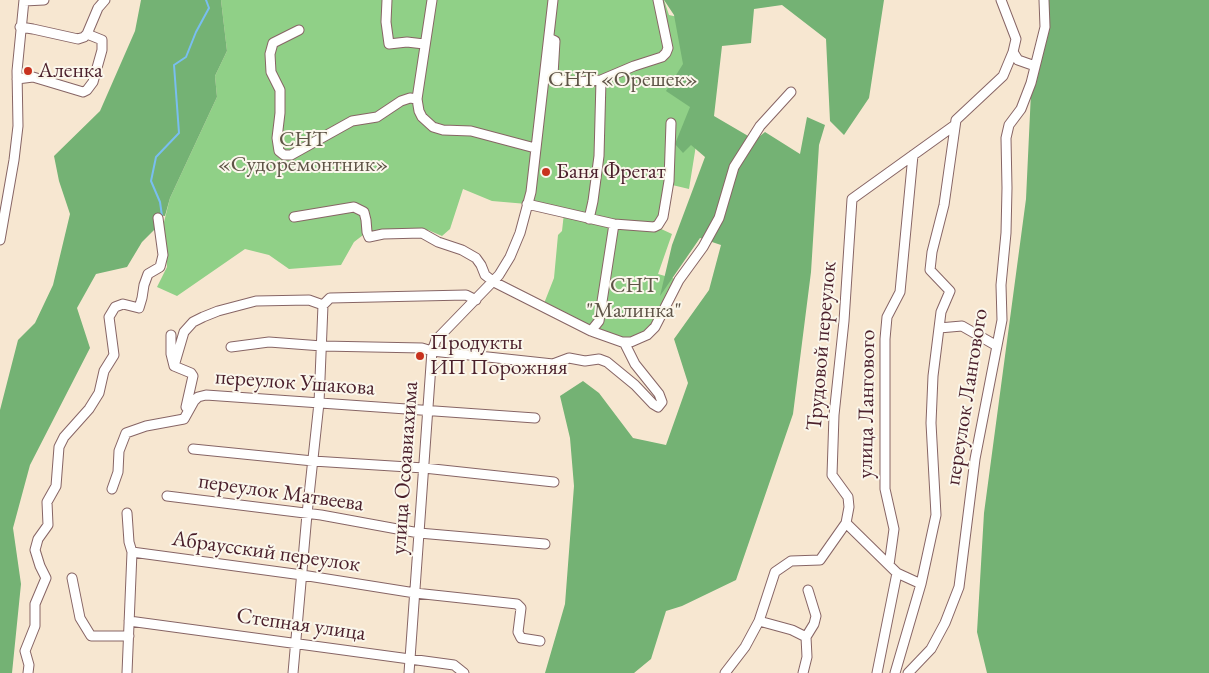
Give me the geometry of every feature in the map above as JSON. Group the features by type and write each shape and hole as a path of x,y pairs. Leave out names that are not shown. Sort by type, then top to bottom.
{"street":[{"path":"0,240 4,194 18,126 16,79 24,1 44,0"},
{"path":"20,28 32,28 78,39 88,34 98,8 105,0"},
{"path":"386,0 389,44 407,42 424,44"},
{"path":"432,0 417,99 422,117 433,127 443,130 471,131 535,148"},
{"name":"улица Осоавиахима","path":"409,673 432,351 436,340 494,282 510,257 520,233 531,192 553,0"},
{"path":"549,38 555,41 553,75 559,80 578,82 601,80 662,57 666,53 668,48 658,0"},
{"path":"1001,0 1016,40 1013,52 1018,60 1035,66"},
{"name":"переулок Лангового","path":"908,673 931,649 945,623 959,588 975,459 1002,320 1001,285 1006,233 1007,188 1006,138 1009,125 1021,109 1031,83 1045,28 1044,0"},
{"path":"299,30 273,43 270,54 271,72 280,90 277,138 279,152 284,156 291,155 352,121 377,117 401,101 410,98 417,99"},
{"path":"16,79 34,77 83,92 87,90 93,82 102,50 102,40 88,34"},
{"name":"Трудовой переулок","path":"846,523 849,507 848,497 832,475 834,415 844,321 852,199 955,125 956,120 1003,76 1013,52"},
{"path":"588,219 593,201 599,156 601,80"},
{"path":"294,217 354,207 364,212 366,232 369,237 383,234 422,233 476,258 485,276 494,282 591,331 624,342 631,342 647,335 654,327 679,280 703,247 719,218 734,167 760,126 791,92"},
{"path":"528,204 614,224 654,227 658,225 663,218 669,181 671,123"},
{"path":"895,673 921,584 936,515 932,423 933,376 942,312 950,291 930,270 932,252 944,205 955,125"},
{"name":"улица Лангового","path":"889,565 894,529 885,489 885,339 887,317 900,292 913,155"},
{"path":"28,673 29,665 25,652 35,626 35,604 46,578 35,550 38,539 48,525 46,502 56,486 59,448 64,437 89,409 99,393 104,371 114,355 109,317 115,307 123,304 139,308 148,274 160,268 163,255 158,218"},
{"path":"591,331 599,320 614,224"},
{"path":"174,366 184,332 193,322 218,311 256,301 326,301 466,295 476,300"},
{"path":"293,673 319,403 326,301"},
{"path":"939,328 962,326 997,346"},
{"path":"171,335 171,354 174,366"},
{"path":"231,346 269,342 322,346 422,348 432,351 553,364 569,358 599,359 607,362 658,407 662,402 659,394 635,364 624,342"},
{"path":"174,366 192,373 193,376 186,407 188,409"},
{"name":"переулок Ушакова","path":"112,488 118,472 119,451 126,433 146,426 184,419 188,409 198,397 206,395 535,418"},
{"path":"193,449 313,461 424,468 554,482"},
{"name":"переулок Матвеева","path":"167,496 307,514 419,533 546,544"},
{"path":"127,514 129,542 132,552 127,673"},
{"path":"726,673 746,647 760,621 775,572 791,560 820,560 846,523 897,573 921,584"},
{"name":"Абраусский переулок","path":"132,552 302,575 415,593 518,604 521,608 518,632 521,638 540,641"},
{"path":"876,673 897,573"},
{"path":"72,578 80,618 91,636 128,636"},
{"path":"803,673 807,657 806,637 814,624 816,616 808,590"},
{"name":"Степная улица","path":"130,621 454,665 464,673"},
{"path":"760,621 792,630 806,637"}],"green space":[{"path":"141,0 221,0 227,51 215,76 217,97 170,198 165,216 157,215 156,228 142,242 127,267 96,274 77,308 90,348 30,465 13,528 21,584 12,673 0,673 0,410 18,340 35,323 53,285 70,214 59,181 54,156 100,111 135,31"},
{"name":"СНТ «Судоремонтник»","path":"221,0 664,0 669,15 709,24 697,139 689,189 668,184 659,228 672,234 658,274 679,280 655,327 622,342 543,306 554,278 558,235 562,231 564,213 527,204 492,201 463,189 450,229 442,236 428,230 367,232 354,242 341,265 289,269 269,255 245,249 177,296 157,287 167,267 163,226 170,198 217,97 215,76 227,51"},
{"path":"664,0 884,0 869,98 844,135 830,121 826,39 782,5 754,9 751,43 722,46 714,116 755,140 765,132 800,154 807,117 825,125 819,145 811,272 793,414 736,580 682,606 666,611 651,659 634,673 545,673 565,604 574,486 570,438 560,396 583,381 599,393 633,438 666,445 688,383 674,339 709,290 721,245 700,238 660,296 672,245 705,157 691,145 683,153 675,144 690,107 666,91 683,64 674,15"},
{"path":"1049,0 1209,0 1209,673 987,673 977,632 984,513 1026,199 1032,71"}],"waterway":[{"path":"162,216 160,202 151,181 156,157 179,133 174,65 186,57 196,32 209,8 206,0"}],"place":[{"name":"Аленка","path":"28,71"},
{"name":"Баня Фрегат","path":"546,172"},
{"name":"Продукты ИП Порожняя","path":"420,356"}],"park label":[{"name":"СНТ «Орешек»","path":"623,80"},
{"name":"СНТ \"Малинка\"","path":"634,298"}]}
